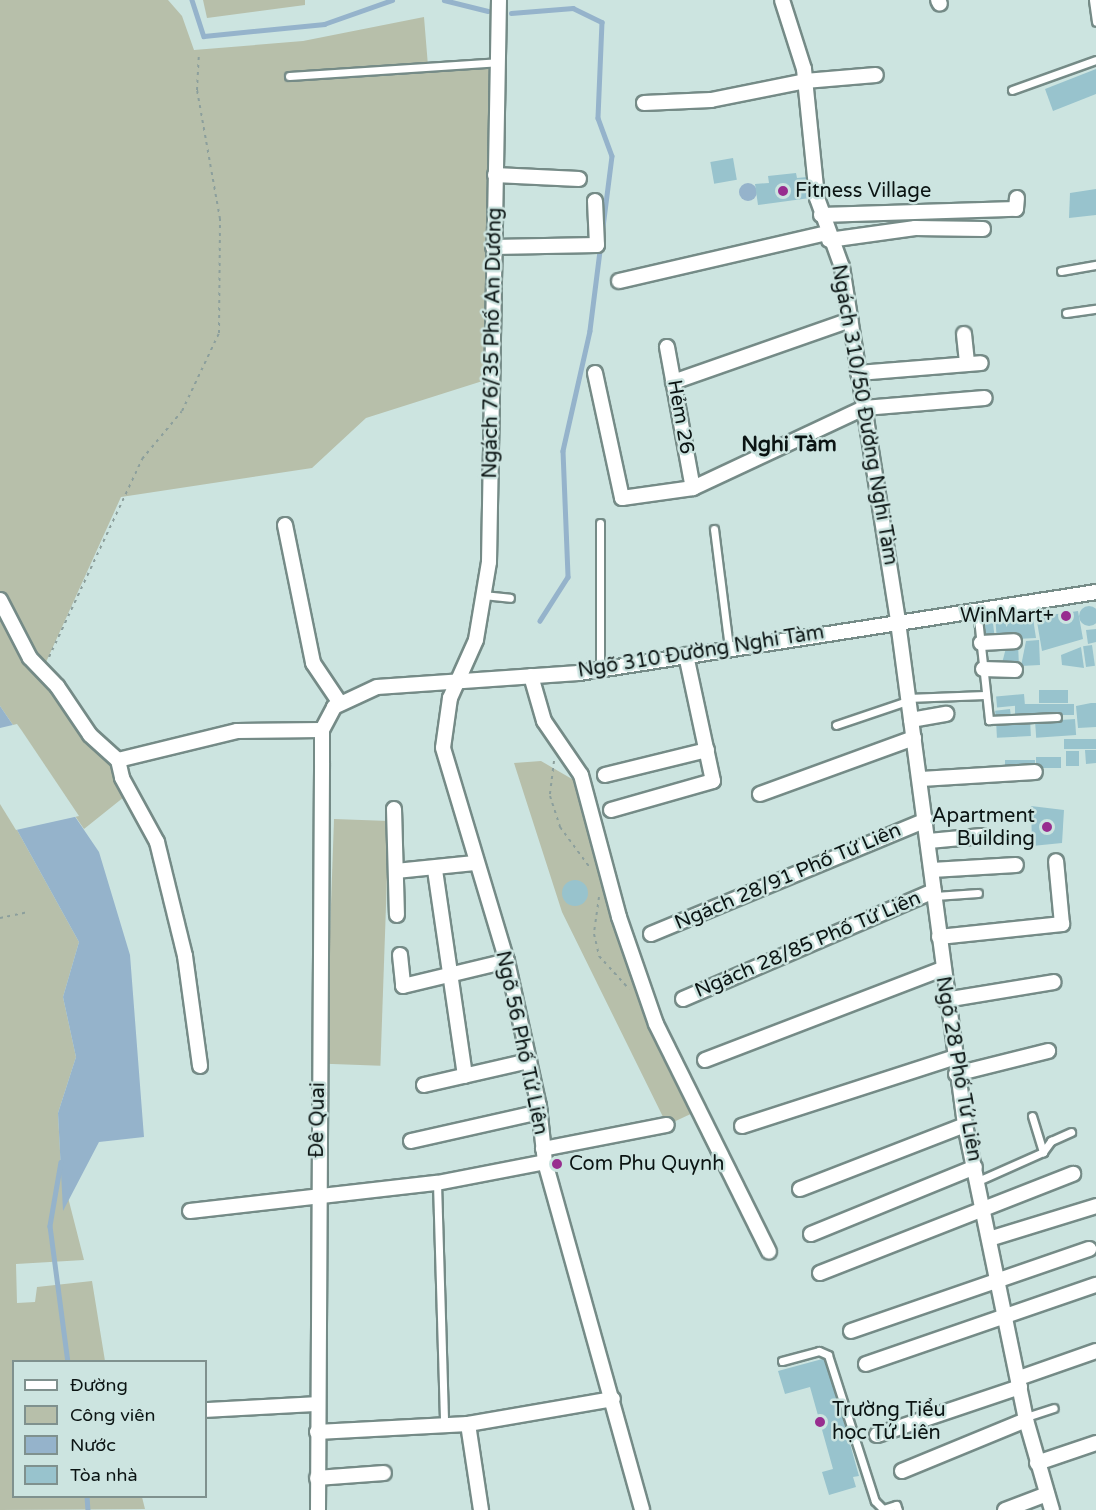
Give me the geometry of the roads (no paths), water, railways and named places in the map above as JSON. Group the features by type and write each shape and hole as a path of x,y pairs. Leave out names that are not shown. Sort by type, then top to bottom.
{"street":[{"name":"Ngách 76/35 Phố An Dương","path":"458,680 476,640 491,515 493,247 500,0"},
{"name":"Ngách 310/50 Đường Nghi Tàm","path":"782,0 806,81 821,215 842,267 898,622"},
{"path":"644,103 711,100 806,81 876,75"},
{"path":"495,175 579,179"},
{"path":"821,215 1016,209 1017,198"},
{"path":"493,247 597,245 595,201"},
{"path":"619,281 828,236 915,228 983,228"},
{"path":"673,382 850,320"},
{"path":"858,373 974,364 964,334"},
{"name":"Hẻm 26","path":"667,347 693,488"},
{"path":"595,373 622,498 693,488 864,408 985,398"},
{"path":"118,760 237,731 322,730 340,703 313,663 285,525"},
{"name":"Ngõ 310 Đường Nghi Tàm","path":"340,703 377,687 600,669 1096,592"},
{"path":"0,600 10,627 42,671 90,735 118,760 122,778 157,842 185,956 200,1066"},
{"name":"Ngõ 28 Phố Tứ Liên","path":"898,622 907,699 929,842 940,970 953,1058 1026,1419 1052,1510"},
{"path":"981,643 1014,641"},
{"path":"611,810 713,781 686,655"},
{"path":"983,669 1015,670"},
{"path":"531,676 544,721 581,775 616,907 648,1000 769,1252"},
{"name":"Ngõ 56 Phố Tứ Liên","path":"458,680 443,748 475,862 507,961 540,1112 544,1156 614,1399 640,1510"},
{"path":"911,720 946,714"},
{"name":"Đê Quai","path":"318,1510 317,1199 322,730"},
{"path":"760,794 914,738"},
{"path":"605,775 707,750"},
{"path":"921,779 1035,772"},
{"path":"394,809 397,915"},
{"name":"Ngách 28/91 Phố Tứ Liên","path":"651,934 926,820"},
{"path":"929,842 982,836"},
{"path":"939,938 1062,924 1056,861"},
{"path":"396,871 435,870 475,862"},
{"path":"932,870 1016,865"},
{"path":"435,870 465,1076"},
{"name":"Ngách 28/85 Phố Tứ Liên","path":"683,999 934,894"},
{"path":"400,955 403,986 507,961"},
{"path":"705,1060 940,970"},
{"path":"945,1000 1054,982"},
{"path":"956,1074 1048,1051"},
{"path":"742,1126 953,1058"},
{"path":"424,1084 529,1061"},
{"path":"411,1141 540,1112"},
{"path":"190,1211 317,1199 436,1183 667,1125"},
{"path":"800,1189 965,1125"},
{"path":"811,1234 975,1167"},
{"path":"820,1273 983,1207 1073,1174"},
{"path":"988,1239 1096,1206"},
{"path":"851,1330 1089,1249"},
{"path":"866,1365 1096,1285"},
{"path":"877,1435 1019,1383 1096,1351"},
{"path":"317,1432 468,1424 614,1399"},
{"path":"207,1410 317,1404"},
{"path":"902,1471 1026,1419"},
{"path":"468,1424 481,1510"},
{"path":"1037,1463 1096,1443"},
{"path":"317,1478 384,1473"},
{"path":"1005,1510 1047,1494"}],"lane":[{"path":"1094,0 1096,22"},
{"path":"1012,90 1096,60"},
{"path":"289,76 498,62"},
{"path":"1061,271 1096,265"},
{"path":"1066,313 1096,309"},
{"path":"600,523 600,669"},
{"path":"714,529 729,648"},
{"path":"483,595 510,598"},
{"path":"977,609 989,720 1057,717"},
{"path":"836,725 907,699 985,695"},
{"path":"934,894 978,893"},
{"path":"1032,1116 1043,1152"},
{"path":"978,1181 1043,1152 1051,1141 1071,1132"},
{"path":"436,1183 444,1425"},
{"path":"782,1361 819,1351 828,1354 875,1500 883,1509 896,1505 898,1510"},
{"path":"1026,1419 1054,1408"}],"water":[{"path":"744,183 752,183 757,188 755,199 744,201 739,196 739,188"},
{"path":"0,706 99,852 130,955 144,1137 99,1142 63,1211 58,1113 76,1057 63,997 79,942 0,799"}],"waterway":[{"path":"192,0 204,36 324,24 392,0"},
{"path":"444,0 488,11"},
{"path":"511,13 573,8 602,22 598,118 612,156 590,331 563,451 568,577 540,621"},
{"path":"61,1162 50,1226 68,1360"},
{"path":"87,1498 88,1510"}],"place":[{"name":"Fitness Village","path":"783,191"},
{"name":"WinMart+","path":"1066,616"},
{"name":"Apartment Building","path":"1047,827"},
{"name":"Com Phu Quynh","path":"557,1164"},
{"name":"Trường Tiểu học Tứ Liên","path":"820,1422"}],"district":[{"name":"Nghi Tàm","path":"789,445"}]}
